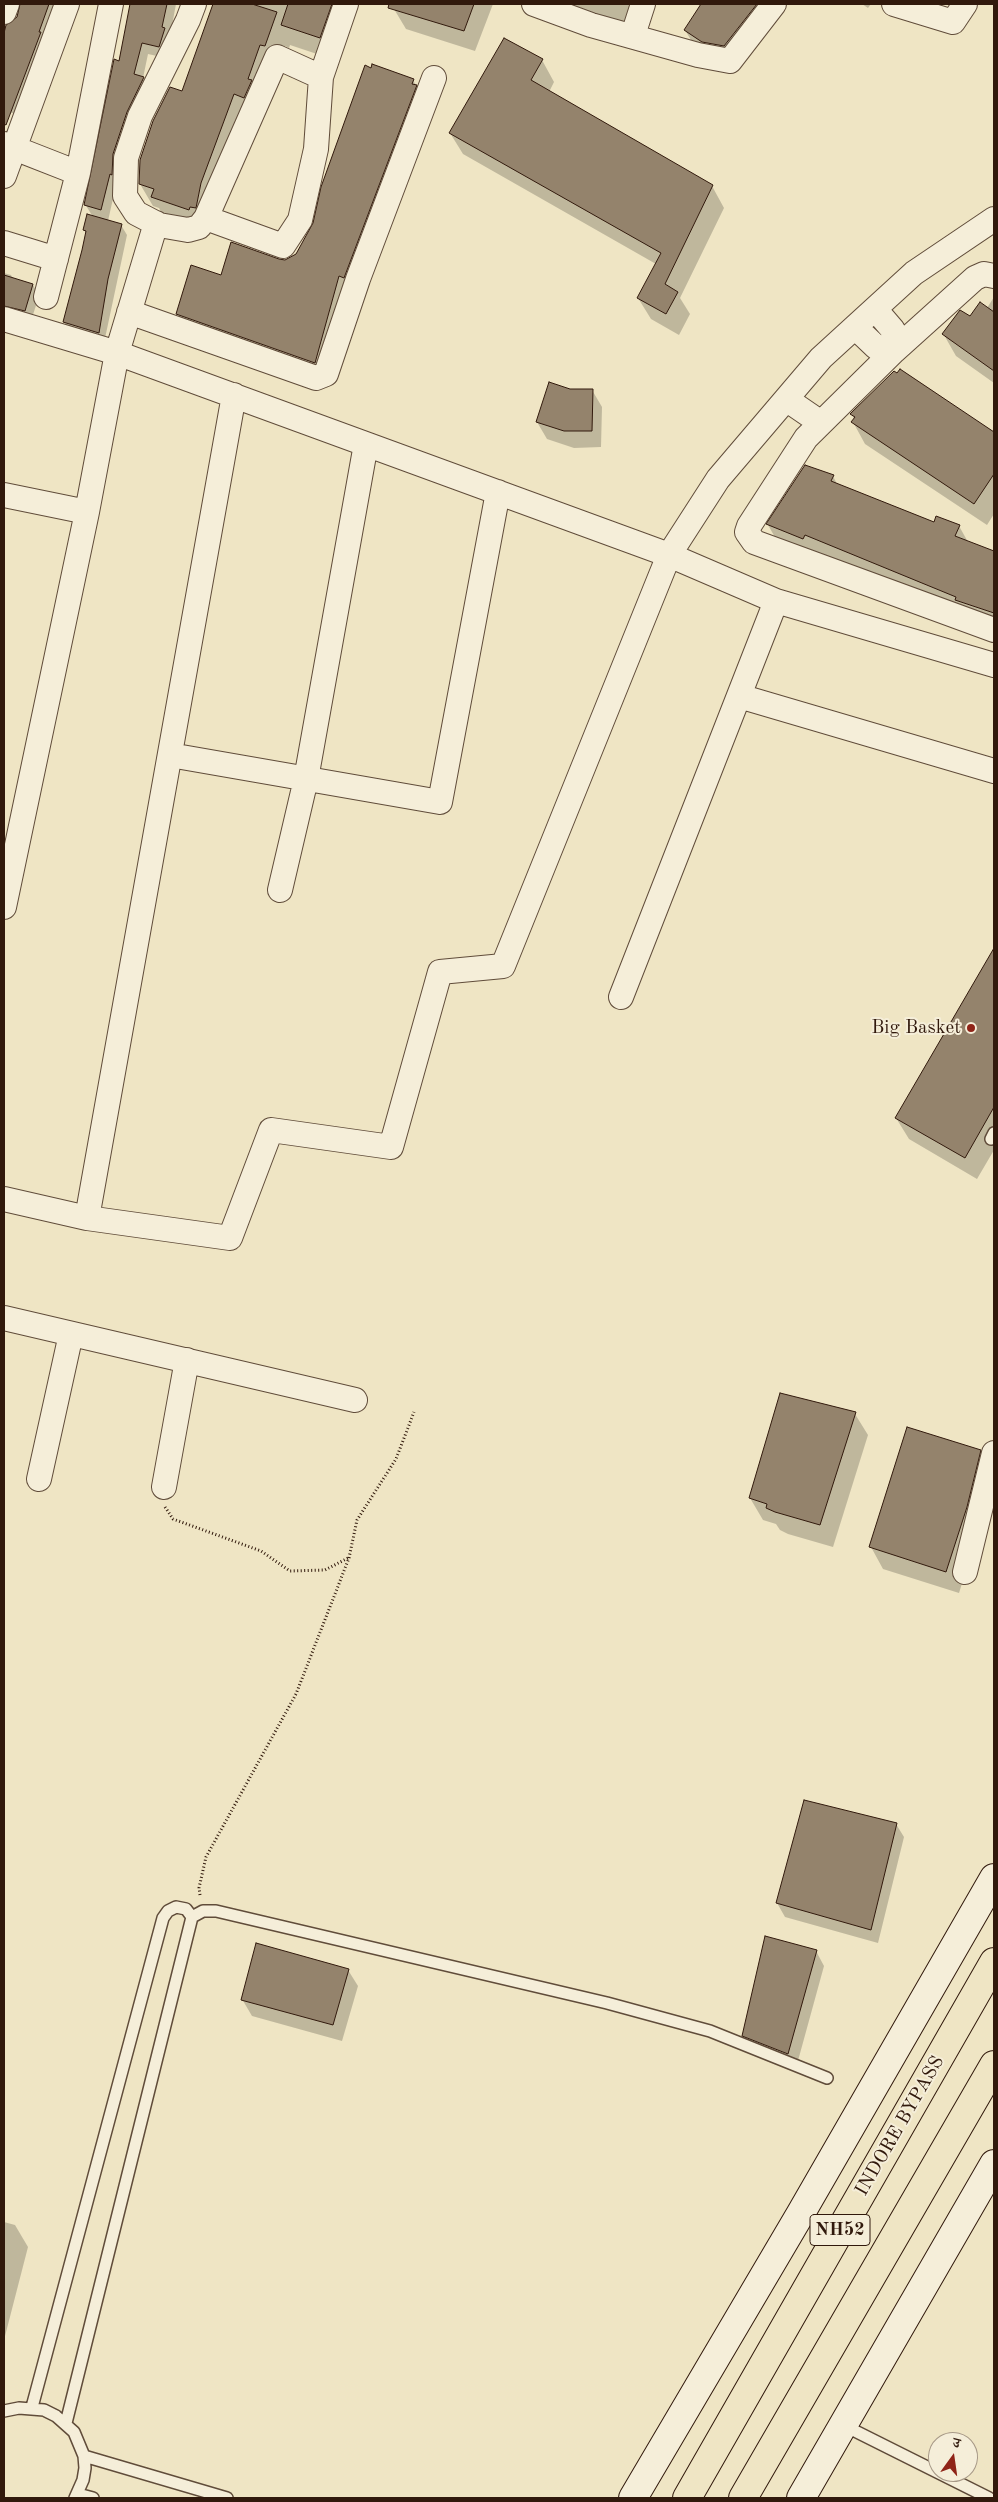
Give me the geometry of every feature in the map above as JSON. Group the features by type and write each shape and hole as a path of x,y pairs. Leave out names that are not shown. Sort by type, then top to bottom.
{"highway":[{"name":"INDORE BYPASS","path":"688,2498 994,1962"},
{"name":"NH52","path":"742,2498 994,2066"}],"street":[{"path":"4,12 7,4"},
{"path":"4,176 10,146 67,4"},
{"path":"46,296 78,173 111,4"},
{"path":"194,4 188,20 140,116 126,158 125,196 136,213 156,223 188,230 199,227 206,218 277,57 321,76"},
{"path":"206,218 283,246 300,220 316,149 321,76 346,4"},
{"path":"534,4 591,25 633,35 698,55 730,61 774,4"},
{"path":"633,35 643,4"},
{"path":"894,4 953,22 964,4"},
{"path":"129,312 316,378 326,374 358,279 434,78"},
{"path":"10,146 78,173"},
{"path":"4,1199 87,1218 230,1238 271,1130 391,1147 440,972 503,966 669,555 718,479 820,358 914,273 994,219"},
{"path":"4,907 87,512 117,353 156,223"},
{"path":"4,243 56,259"},
{"path":"994,276 984,274 975,278 894,351 821,423 799,446 747,532 749,539 994,630"},
{"path":"875,309 893,330 894,351"},
{"path":"4,319 117,353 498,492 669,555 776,601 994,666"},
{"path":"855,327 876,347 894,351"},
{"path":"87,1218 234,396"},
{"path":"786,399 821,423"},
{"path":"280,890 306,779 366,444"},
{"path":"170,755 440,802 498,492"},
{"path":"4,495 87,512"},
{"path":"621,997 776,601"},
{"path":"739,696 994,771"},
{"path":"4,1318 355,1400"},
{"path":"39,1479 71,1334"},
{"path":"164,1487 187,1360"},
{"path":"965,1572 994,1453"},
{"path":"633,2498 802,2213 994,1878"},
{"path":"801,2498 994,2164"}],"lane":[{"path":"32,2408 163,1918 168,1911 176,1908 186,1909 192,1917"},
{"path":"66,2423 192,1917 203,1911 216,1911 607,2003 710,2031 827,2078"},
{"path":"4,2411 32,2408 44,2410 66,2423 74,2432 84,2456 85,2468 76,2496 93,2498"},
{"path":"843,2425 989,2498"},
{"path":"84,2456 227,2498"}],"path":[{"path":"203,1911 199,1888 206,1858 296,1694 349,1558 357,1520 396,1459 414,1412"},
{"path":"164,1487 163,1505 173,1519 261,1551 290,1571 325,1570 349,1558"}],"building":[{"path":"20,4 49,4 39,32 41,32 6,125 4,124 4,33 6,25 17,17"},
{"path":"130,4 167,4 162,27 165,28 159,47 142,43 134,74 144,77 127,112 113,154 112,175 110,174 101,210 84,205 114,59 119,61"},
{"path":"213,4 252,4 277,12 265,46 260,45 248,79 252,80 244,98 234,94 201,183 196,208 190,207 189,210 151,197 154,189 139,184 140,160 153,121 170,87 182,91"},
{"path":"288,4 332,4 320,38 281,25"},
{"path":"389,4 474,4 464,31 388,8"},
{"path":"701,4 757,4 724,46 702,42 684,30"},
{"path":"504,38 543,59 531,80 713,185 665,284 678,292 666,314 637,298 661,253 449,133"},
{"path":"372,64 414,79 412,84 417,85 344,278 339,276 315,363 176,314 191,265 221,275 231,242 279,259 285,260 296,254 313,223 321,187 365,65 371,68"},
{"path":"87,214 122,224 108,279 99,333 63,322 82,250 86,231 83,230"},
{"path":"4,275 33,284 25,311 4,306"},
{"path":"980,302 994,312 994,371 942,334 960,310 970,316"},
{"path":"900,369 994,432 994,474 974,504 851,422 855,417 850,414 894,371 897,373"},
{"path":"549,382 570,389 593,389 592,431 564,431 536,422"},
{"path":"805,465 834,475 831,481 934,522 936,516 960,525 955,536 994,551 994,613 955,600 956,597 805,535 803,539 766,524"},
{"name":"Big Basket","path":"994,948 994,1107 965,1158 895,1118"},
{"path":"780,1393 856,1412 820,1525 775,1512 766,1508 767,1504 749,1498"},
{"path":"907,1427 981,1450 967,1507 946,1572 869,1547"},
{"path":"804,1800 897,1823 871,1930 776,1903"},
{"path":"765,1936 817,1950 788,2054 742,2036"},
{"path":"256,1943 349,1969 333,2025 241,2000"}],"place":[{"name":"Big Basket","path":"971,1028"}]}
